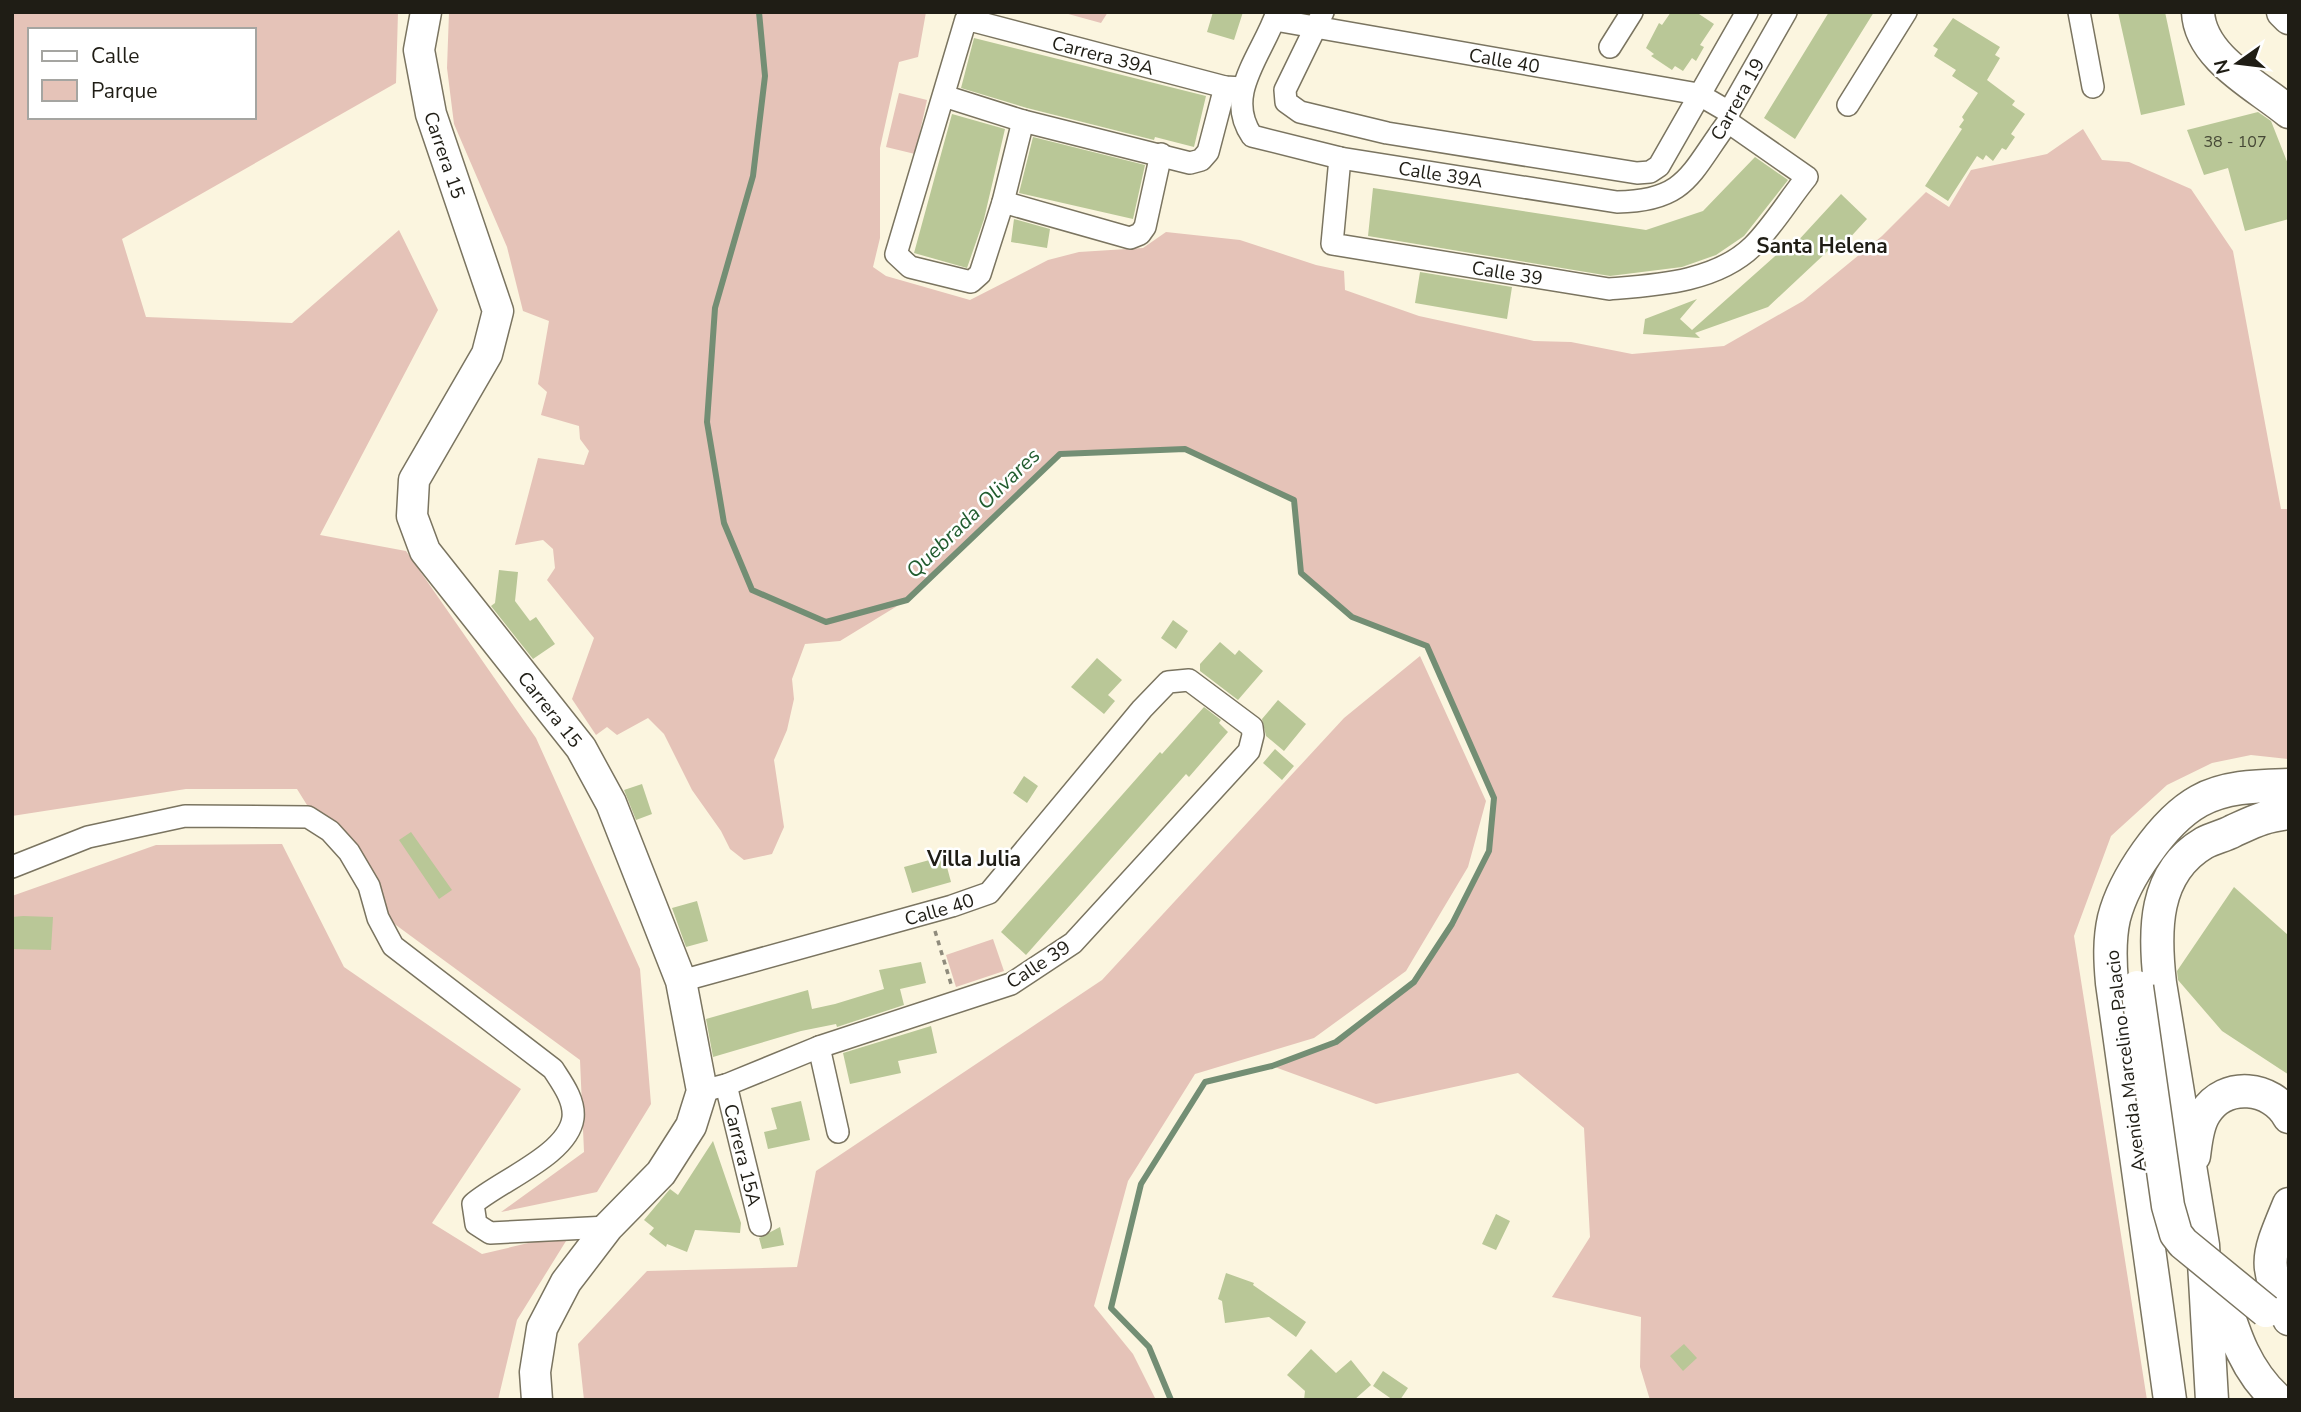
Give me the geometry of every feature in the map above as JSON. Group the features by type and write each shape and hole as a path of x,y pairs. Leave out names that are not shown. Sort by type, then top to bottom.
{"main road":[{"name":"Carrera 15","path":"426,12 419,50 426,93 498,311 487,354 414,480 412,516 425,551 581,748 611,803 681,981 714,1088 661,1173 608,1227 566,1282 542,1328 536,1372 537,1400"},
{"path":"2198,12 2203,33 2217,52 2231,67 2289,112"},
{"path":"2283,12 2289,18"},
{"name":"Avenida Marcelino Palacio","path":"2170,1400 2110,960 2115,915 2153,844 2178,816 2200,801 2241,788 2289,785"},
{"path":"2212,1400 2203,1245 2160,983 2156,949 2157,920 2162,894 2178,866 2203,844 2251,820 2289,813"},
{"path":"2233,831 2289,833"},
{"path":"2153,844 2136,918 2137,987 2168,1206 2176,1234 2183,1243 2281,1319"},
{"path":"2191,1174 2198,1130 2211,1105 2234,1093 2250,1090 2274,1098 2289,1117"},
{"path":"2281,1319 2269,1254 2289,1204"},
{"path":"2203,1245 2239,1348 2252,1371 2278,1400"}],"street":[{"path":"1609,47 1632,12"},
{"name":"Carrera 19","path":"1647,202 1680,187 1728,117 1786,12"},
{"path":"1848,105 1906,12"},
{"path":"2079,12 2093,87"},
{"name":"Carrera 19","path":"1637,173 1650,172 1659,166 1746,13"},
{"name":"Calle 40","path":"1276,16 1320,21 1698,94 1807,177"},
{"path":"1023,121 1003,202 980,274 971,282 910,267 896,254 944,96 1023,121 1190,163 1201,160 1208,152 1234,88 1276,16"},
{"name":"Carrera 39A","path":"944,96 966,19 1234,88"},
{"name":"Calle 39A","path":"1320,21 1285,90 1286,102 1300,112 1387,133 1637,173"},
{"name":"Calle 39A","path":"1234,88 1242,121 1252,136 1268,142 1340,158 1617,202 1647,202"},
{"path":"1003,202 1130,238 1140,234 1145,227 1161,154"},
{"name":"Calle 39","path":"1340,158 1332,244 1609,289 1684,281 1715,269 1752,247 1807,177"},
{"name":"Calle 40","path":"681,981 989,893 1142,709 1168,682 1189,680 1252,727 1253,735"},
{"name":"Calle 39","path":"714,1088 819,1047 1011,984 1073,943 1249,751 1253,735"},
{"path":"12,867 88,837 184,816 308,817 330,831 349,852 369,886 378,918 393,946 553,1069 569,1096 573,1117 567,1136 549,1153 487,1191 472,1204 476,1224 491,1233 608,1227"},
{"path":"819,1047 838,1132"},
{"name":"Carrera 15A","path":"714,1088 760,1225"}],"path":[{"path":"929,912 957,1003"}],"green space":[{"path":"12,12 398,12 396,83 122,239 146,317 292,323 399,230 438,310 320,535 406,551 536,738 640,969 651,1104 597,1192 501,1212 584,1152 580,1060 370,906 297,789 186,789 12,816"},
{"path":"449,12 926,12 918,57 899,62 880,148 880,238 873,267 886,276 970,300 1048,260 1079,252 1143,248 1166,232 1240,240 1316,265 1344,271 1345,290 1419,316 1534,341 1571,342 1632,354 1724,346 1803,301 1882,236 1926,192 1949,207 1971,170 2047,154 2083,129 2102,160 2129,162 2191,189 2233,251 2281,509 2289,509 2289,759 2251,755 2212,763 2167,785 2111,836 2074,936 2147,1400 1650,1400 1640,1367 1641,1317 1552,1297 1590,1237 1584,1128 1518,1073 1376,1104 1272,1066 1336,1042 1414,982 1452,924 1489,851 1494,798 1427,646 1352,617 1301,573 1294,500 1185,449 1060,454 907,600 840,641 805,644 792,679 794,699 787,730 774,760 784,827 772,854 744,860 730,849 721,831 692,790 664,734 648,718 617,735 607,727 596,735 572,699 594,638 547,580 555,568 553,549 543,540 515,545 538,458 584,465 589,451 580,439 579,426 541,415 547,392 538,384 549,321 523,311 507,247 454,124 447,68"},
{"path":"1061,12 1108,12 1101,23"},
{"path":"899,93 927,100 915,154 886,147"},
{"path":"1420,656 1486,801 1468,867 1406,971 1314,1038 1195,1074 1128,1181 1094,1306 1133,1354 1156,1400 584,1400 578,1344 647,1271 797,1267 816,1171 1102,980 1344,718"},
{"path":"282,844 344,967 521,1089 432,1223 482,1254 571,1233 517,1320 498,1400 12,1400 12,896 156,845"},
{"path":"993,939 1004,971 956,987 946,955"}],"building":[{"path":"1213,12 1243,12 1234,40 1207,32"},
{"path":"1671,12 1696,12 1714,24 1700,45 1704,47 1696,61 1692,58 1683,71 1675,66 1672,70 1651,56 1654,54 1646,48 1659,23 1662,25"},
{"path":"1829,12 1874,12 1795,139 1764,118"},
{"path":"2118,12 2165,12 2185,105 2141,115"},
{"path":"1953,18 2000,47 1995,55 2000,58 1987,80 2015,101 2012,105 2025,114 2011,134 2015,137 2006,150 2002,148 1993,161 1986,155 1983,160 1977,156 1948,201 1925,186 1962,129 1959,127 1964,120 1962,117 1978,93 1952,76 1956,70 1934,56 1938,49 1933,46"},
{"path":"974,38 1206,96 1194,147 1155,137 1154,140 1027,108 961,88"},
{"path":"2258,112 2271,121 2288,164 2289,219 2245,231 2228,168 2204,175 2187,130"},
{"path":"952,114 1005,129 984,219 967,268 914,253"},
{"path":"1033,137 1145,165 1133,219 1019,193"},
{"path":"1755,157 1788,180 1744,236 1716,255 1682,267 1610,276 1368,236 1373,188 1646,230 1703,211"},
{"path":"1841,194 1867,219 1835,254 1830,249 1768,307 1695,333 1700,338 1643,334 1645,319 1697,299 1680,319 1692,330 1792,241 1795,244"},
{"path":"1014,219 1050,229 1047,248 1011,242"},
{"path":"1420,272 1512,287 1507,319 1415,303"},
{"path":"499,570 518,572 515,601 530,621 536,617 555,644 533,659 491,606 495,603"},
{"path":"1173,620 1188,631 1176,649 1161,638"},
{"path":"1220,642 1235,655 1239,650 1263,671 1238,700 1200,671 1200,664"},
{"path":"1097,658 1122,680 1108,695 1115,701 1104,714 1071,687"},
{"path":"1278,700 1306,724 1284,751 1266,736 1262,719"},
{"path":"1204,707 1221,720 1219,723 1228,732 1189,777 1186,774 1026,955 1001,932 1160,752 1162,754"},
{"path":"1275,749 1294,766 1282,780 1263,763"},
{"path":"1024,776 1038,786 1027,803 1013,793"},
{"path":"642,784 652,814 636,820 624,790"},
{"path":"411,832 452,890 439,899 399,840"},
{"path":"944,856 951,882 912,893 904,867"},
{"path":"2234,887 2289,936 2289,1075 2222,1031 2178,980 2177,971"},
{"path":"697,901 708,941 686,947 672,908"},
{"path":"12,917 53,917 51,950 12,949"},
{"path":"921,962 926,983 900,989 904,1005 837,1027 836,1024 801,1031 713,1057 706,1019 808,990 812,1009 835,1004 884,989 879,970"},
{"path":"931,1026 937,1053 898,1061 901,1073 850,1084 843,1053"},
{"path":"801,1101 810,1140 768,1149 764,1132 777,1129 771,1108"},
{"path":"713,1141 741,1223 740,1233 695,1230 687,1252 667,1244 666,1247 649,1234 654,1228 644,1220 670,1189 678,1195"},
{"path":"1496,1214 1510,1221 1496,1250 1482,1244"},
{"path":"780,1227 784,1245 762,1249 759,1238"},
{"path":"1226,1273 1254,1283 1253,1285 1306,1322 1296,1337 1269,1317 1225,1323 1222,1301 1218,1299"},
{"path":"1684,1344 1697,1358 1683,1371 1670,1356"},
{"path":"1311,1349 1336,1373 1351,1360 1371,1385 1354,1400 1304,1400 1305,1391 1287,1375"},
{"path":"1383,1371 1408,1388 1400,1400 1393,1400 1373,1386"}],"waterway":[{"name":"Quebrada Olivares","path":"759,12 765,76 753,176 715,308 707,422 724,523 752,590 826,622 907,600 1060,454 1185,449 1294,500 1301,573 1352,617 1427,646 1494,798 1489,851 1452,924 1414,982 1336,1042 1272,1066 1205,1082 1141,1184 1111,1308 1149,1347 1171,1400"}],"district":[{"name":"Santa Helena","path":"1822,246"},
{"name":"Villa Julia","path":"974,859"}]}
